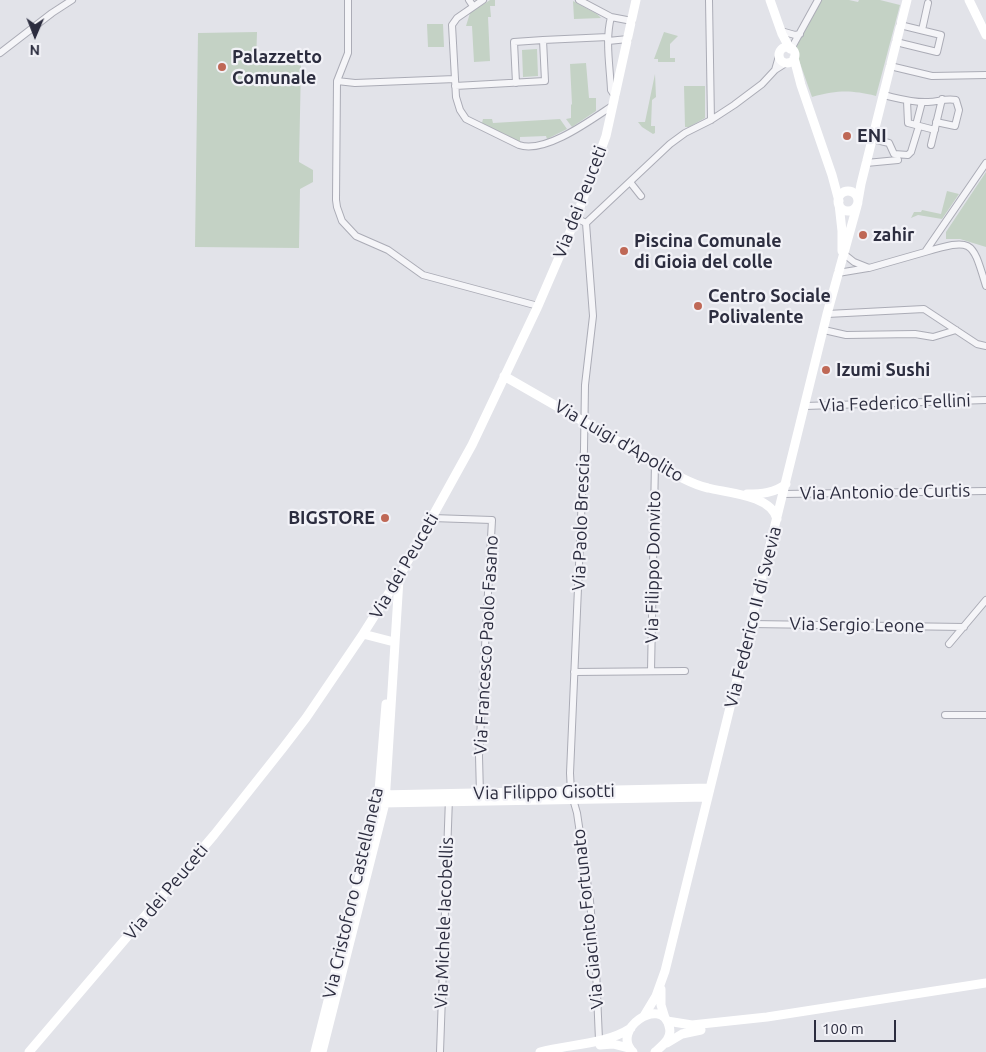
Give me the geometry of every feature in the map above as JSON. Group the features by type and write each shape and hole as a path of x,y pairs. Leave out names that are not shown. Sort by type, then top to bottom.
{"main road":[{"name":"Via dei Peuceti","path":"29,1052 214,835 306,718 399,577 472,446 538,306 576,218 601,150 636,0"},
{"path":"770,0 782,33 790,49 794,52 785,59"},
{"name":"Via Federico II di Svevia","path":"665,971 827,314 858,203 906,0"},
{"path":"969,0 986,35"},
{"path":"782,33 785,59"},
{"name":"Via Federico II di Svevia","path":"785,59 798,74 832,175 839,202 842,231 839,268"},
{"name":"Via Federico II di Svevia","path":"832,175 848,192"},
{"path":"848,192 855,194 858,203 855,209 848,211 841,208 839,202 841,195 861,184"},
{"name":"Via Luigi d'Apolito","path":"504,376 682,478 699,485 757,496 775,513 777,520"},
{"path":"757,496 778,489 786,484"},
{"path":"757,496 773,502 782,497"},
{"name":"Via Cristoforo Castellaneta","path":"322,1052 382,799 390,653 394,642 399,577"},
{"path":"363,634 394,642"},
{"name":"Via Filippo Gisotti","path":"382,799 709,792"},
{"name":"Via Cristoforo Castellaneta","path":"315,1052 382,799"},
{"path":"540,1052 615,1036 631,1028 644,1016 656,996 665,971"},
{"path":"665,971 660,998 670,1030 666,1043"},
{"path":"644,1016 656,1014 666,1020 692,1026 767,1017 986,983"},
{"path":"655,1052 666,1043 690,1031 737,1024 767,1017"},
{"path":"631,1028 627,1039 631,1050"},
{"path":"545,1052 608,1044 631,1050"}],"street":[{"path":"0,53 72,0"},
{"path":"348,0 348,53 337,81 336,200 339,214 348,228 363,240 388,250 423,276 538,306"},
{"path":"469,0 473,6"},
{"path":"482,0 457,18 452,25 458,106 466,119 525,147 540,145 553,140 612,106"},
{"path":"579,0 611,17 632,21"},
{"path":"709,0 711,120"},
{"path":"790,49 818,0"},
{"path":"922,30 928,4"},
{"path":"611,17 608,39 611,90 615,96"},
{"path":"896,42 937,52 941,35 900,25"},
{"path":"782,33 800,34"},
{"path":"337,81 355,83 516,83 544,81 542,40"},
{"path":"516,83 514,42 542,40 628,40"},
{"path":"576,218 586,223 670,144 685,133 711,120 756,89 785,59"},
{"path":"890,66 932,76 986,75"},
{"path":"883,94 907,101 956,100 959,110 954,126 936,122"},
{"path":"931,145 942,99"},
{"path":"907,101 908,123 934,130"},
{"path":"872,138 889,143 894,154 908,154 911,152 922,102"},
{"path":"866,163 898,160"},
{"path":"925,252 986,163"},
{"path":"630,182 641,196"},
{"name":"Via Paolo Brescia","path":"572,795 570,773 585,385 593,316 586,223"},
{"path":"839,268 869,268 958,244 967,246 976,254 986,286"},
{"path":"844,254 854,262 869,268"},
{"path":"827,314 924,309 979,344 986,346"},
{"path":"824,330 846,335 915,334 933,336 956,330"},
{"name":"Via Federico Fellini","path":"805,406 986,400"},
{"name":"Via Filippo Donvito","path":"651,671 655,462"},
{"name":"Via Antonio de Curtis","path":"782,497 986,491"},
{"name":"Via Francesco Paolo Fasano","path":"432,518 492,520 479,756 480,797"},
{"name":"Via Sergio Leone","path":"949,644 986,600"},
{"name":"Via Sergio Leone","path":"751,624 964,626"},
{"path":"574,672 685,671"},
{"path":"945,715 986,715"},
{"name":"Via Giacinto Fortunato","path":"572,795 580,826 590,901 596,970 599,1040"},
{"name":"Via Michele Iacobellis","path":"440,1052 449,798"}],"green space":[{"path":"490,0 495,0 495,6 490,6 491,17 488,17 490,61 474,62 472,26 466,26 470,13"},
{"path":"822,0 858,2 859,0 880,0 900,5 876,96 844,92 812,97 795,49"},
{"path":"573,1 597,14 601,18 574,19"},
{"path":"427,24 443,24 444,47 428,47"},
{"path":"257,32 256,65 301,65 299,162 313,170 313,182 300,189 299,248 195,247 198,33"},
{"path":"664,32 678,36 670,44 670,58 675,58 675,62 658,62 658,59 654,59"},
{"path":"537,49 538,76 523,77 522,50"},
{"path":"586,63 589,98 596,98 596,111 572,127 566,119 571,118 570,64"},
{"path":"655,74 656,97 652,100 651,126 655,126 655,133 653,134 638,122 645,122"},
{"path":"684,86 705,86 705,118 689,127 685,127"},
{"path":"483,119 492,119 493,123 560,119 567,129 547,139 546,136 520,137 520,142 482,123"},
{"path":"986,172 986,247 960,239 946,239 946,232"},
{"path":"947,191 959,194 942,219 918,215 911,218 914,212 921,212 922,210 941,214"}],"place":[{"name":"Palazzetto Comunale","path":"222,67"},
{"name":"ENI","path":"847,136"},
{"name":"zahir","path":"863,235"},
{"name":"Piscina Comunale di Gioia del colle","path":"624,251"},
{"name":"Centro Sociale Polivalente","path":"698,306"},
{"name":"Izumi Sushi","path":"826,370"},
{"name":"BIGSTORE","path":"385,518"}]}
